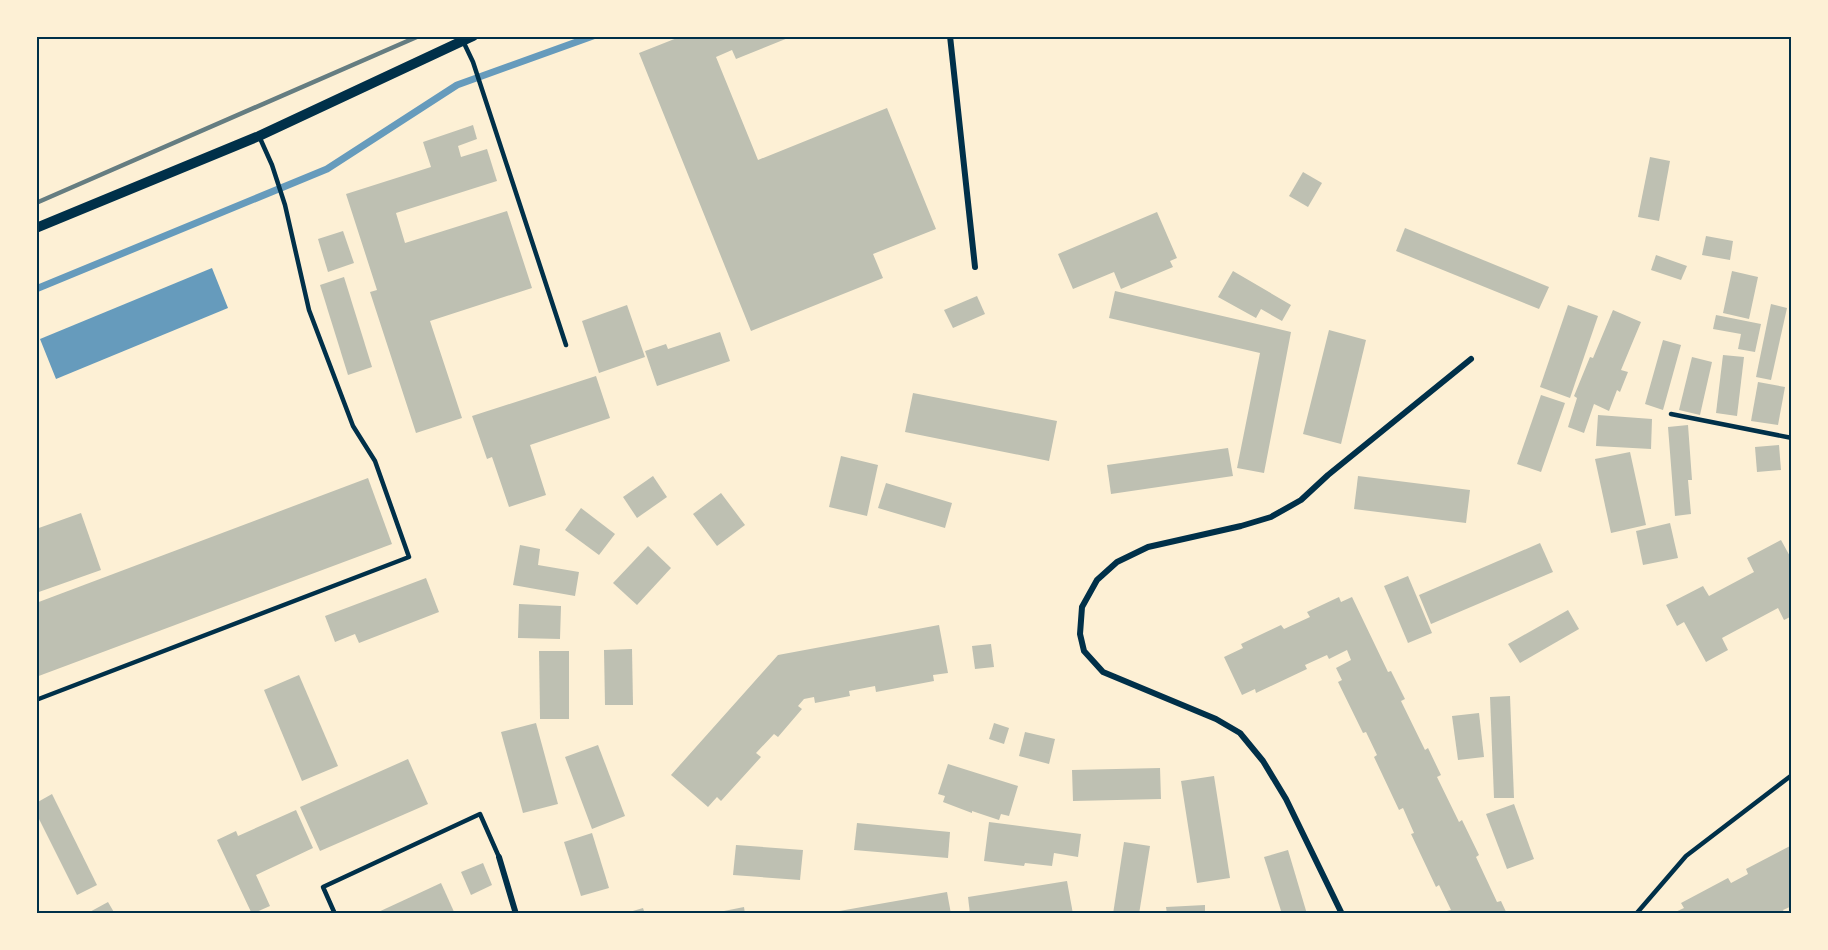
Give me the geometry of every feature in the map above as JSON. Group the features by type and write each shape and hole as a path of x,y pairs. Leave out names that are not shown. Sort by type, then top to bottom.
{"street":[{"path":"950,36 975,267"},
{"path":"36,228 259,136 468,38"},
{"path":"1342,914 1286,799 1263,761 1240,733 1216,719 1102,672 1084,651 1080,634 1082,606 1097,580 1117,562 1148,547 1271,517 1301,500 1328,475 1471,359"},
{"path":"499,857 516,914"}],"lane":[{"path":"468,38 484,100 566,345"},
{"path":"36,700 409,557 375,461 353,426 309,310 285,205 272,165 259,136"},
{"path":"1671,414 1792,438"},
{"path":"1636,914 1686,856 1792,775"},
{"path":"335,914 323,888 480,814 499,857"}],"water":[{"path":"212,268 228,308 56,379 40,339"}],"building":[{"path":"682,36 793,36 736,59 732,50 716,57 758,160 887,108 936,229 873,254 883,278 751,331 639,53"},
{"path":"473,125 477,139 458,146 461,157 487,149 497,181 396,213 405,243 507,211 532,288 430,321 462,418 416,433 370,292 377,290 346,194 431,167 423,142"},
{"path":"1650,157 1670,161 1659,221 1638,217"},
{"path":"1303,172 1322,183 1308,207 1289,196"},
{"path":"1157,212 1177,258 1170,261 1173,267 1121,289 1114,272 1073,289 1058,254"},
{"path":"1405,228 1549,287 1539,309 1396,251"},
{"path":"343,231 354,263 328,272 318,239"},
{"path":"1706,236 1733,241 1730,260 1702,255"},
{"path":"1656,255 1687,266 1681,280 1651,270"},
{"path":"1233,271 1291,305 1282,321 1261,309 1256,318 1218,297"},
{"path":"1732,271 1758,277 1749,319 1723,313"},
{"path":"344,277 372,367 348,375 320,285"},
{"path":"1115,291 1291,332 1264,473 1237,468 1260,353 1109,318"},
{"path":"977,296 985,314 953,328 944,310"},
{"path":"1771,304 1787,308 1771,380 1756,377"},
{"path":"627,305 645,357 599,373 582,321"},
{"path":"1568,305 1598,316 1570,398 1540,387"},
{"path":"1613,310 1641,322 1621,370 1628,372 1620,392 1617,390 1609,411 1594,404 1584,433 1568,427 1577,398 1574,396"},
{"path":"1716,315 1761,324 1755,352 1738,349 1741,334 1713,329"},
{"path":"1329,330 1366,340 1341,444 1303,434"},
{"path":"720,332 730,361 657,386 645,351 666,344 668,349"},
{"path":"1663,340 1681,345 1663,410 1645,404"},
{"path":"1723,355 1744,357 1737,416 1716,413"},
{"path":"1692,357 1712,362 1700,415 1679,410"},
{"path":"596,376 610,418 530,445 546,495 509,507 492,457 487,459 472,416"},
{"path":"1758,382 1785,387 1778,425 1751,421"},
{"path":"913,393 1057,421 1049,461 905,432"},
{"path":"1541,395 1565,403 1541,472 1517,464"},
{"path":"1598,415 1652,419 1651,449 1596,446"},
{"path":"1688,425 1692,480 1688,480 1691,514 1675,516 1668,427"},
{"path":"1779,445 1781,470 1757,472 1755,447"},
{"path":"1228,448 1233,476 1111,494 1107,465"},
{"path":"1630,452 1646,525 1611,533 1595,459"},
{"path":"841,456 878,465 867,516 829,507"},
{"path":"653,476 667,497 637,518 623,497"},
{"path":"1358,476 1470,490 1466,523 1354,509"},
{"path":"368,478 392,544 36,677 36,603"},
{"path":"886,483 952,503 945,528 878,508"},
{"path":"721,493 745,525 717,546 693,514"},
{"path":"581,508 615,534 599,555 565,530"},
{"path":"81,513 101,570 36,593 36,529"},
{"path":"1670,523 1678,558 1643,565 1636,531"},
{"path":"1781,540 1792,560 1792,575 1789,577 1792,583 1792,616 1784,620 1778,608 1722,638 1728,650 1706,662 1684,622 1677,626 1666,605 1703,586 1709,596 1754,572 1747,558"},
{"path":"1540,543 1553,572 1431,624 1419,595"},
{"path":"520,545 540,549 538,565 579,572 575,596 513,585"},
{"path":"648,546 671,568 637,605 613,583"},
{"path":"1408,576 1432,633 1408,643 1384,586"},
{"path":"426,578 439,612 359,643 355,634 335,642 325,616"},
{"path":"1339,597 1341,602 1352,597 1388,672 1391,671 1405,699 1401,701 1425,750 1428,748 1441,775 1437,777 1459,822 1462,820 1479,855 1476,857 1497,902 1501,901 1507,914 1449,914 1447,911 1451,910 1439,885 1436,887 1411,834 1414,833 1403,808 1399,810 1374,757 1377,755 1366,732 1363,733 1338,682 1342,680 1336,668 1351,660 1347,650 1329,659 1327,655 1305,665 1307,669 1256,693 1255,689 1242,695 1224,657 1243,648 1241,644 1281,625 1284,629 1310,617 1307,612"},
{"path":"519,604 561,606 560,639 518,638"},
{"path":"1568,610 1579,629 1520,663 1508,644"},
{"path":"939,625 948,673 933,675 934,681 876,692 875,686 849,691 850,696 815,703 814,697 804,699 798,706 802,709 778,737 774,734 756,753 761,757 721,801 717,797 708,807 671,775 778,655"},
{"path":"991,644 994,667 975,669 972,646"},
{"path":"632,649 633,705 605,705 604,650"},
{"path":"539,651 569,651 569,719 540,719"},
{"path":"299,675 338,766 302,781 264,690"},
{"path":"1510,696 1514,798 1494,798 1490,697"},
{"path":"1479,713 1484,757 1458,760 1452,716"},
{"path":"536,723 558,804 523,813 501,732"},
{"path":"994,723 1009,728 1004,744 989,739"},
{"path":"1025,732 1055,739 1049,764 1019,756"},
{"path":"598,745 625,816 592,829 565,757"},
{"path":"408,759 428,804 320,851 300,807"},
{"path":"948,764 1018,786 1009,816 1001,814 999,820 943,802 945,796 938,794"},
{"path":"1160,768 1161,799 1073,801 1072,770"},
{"path":"1214,776 1230,878 1197,883 1181,781"},
{"path":"52,794 97,885 77,895 36,813 36,803"},
{"path":"1514,804 1534,859 1507,869 1486,814"},
{"path":"296,810 313,848 256,875 270,906 252,914 217,840 236,831 238,836"},
{"path":"989,822 1081,834 1078,857 1054,853 1052,866 1025,863 1024,866 984,861"},
{"path":"857,823 950,832 948,858 854,850"},
{"path":"592,833 609,888 581,896 564,842"},
{"path":"1124,842 1150,846 1139,914 1113,914"},
{"path":"736,845 803,850 800,880 733,875"},
{"path":"1792,845 1792,906 1783,910 1785,914 1671,914 1684,908 1681,903 1728,878 1731,883 1748,874 1746,869"},
{"path":"1288,850 1307,914 1282,914 1264,857"},
{"path":"483,863 492,885 471,895 461,872"},
{"path":"1067,881 1073,914 970,914 968,897"},
{"path":"441,883 455,914 374,914"},
{"path":"947,892 951,914 828,914 828,913"},
{"path":"108,902 115,914 86,914"},
{"path":"1205,905 1205,914 1167,914 1166,907"},
{"path":"744,907 745,914 714,914 714,913"},
{"path":"643,908 645,914 626,914 626,913"}],"waterway":[{"path":"36,289 327,169 457,85 593,36"}],"railway":[{"path":"36,203 419,36"}]}
